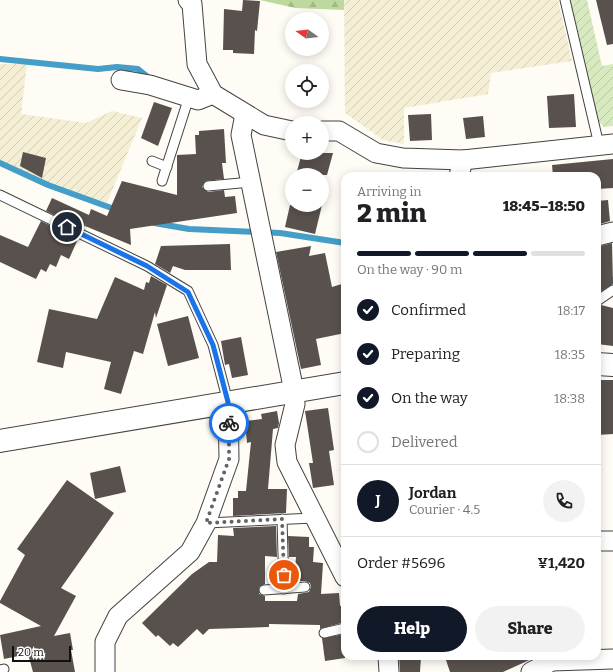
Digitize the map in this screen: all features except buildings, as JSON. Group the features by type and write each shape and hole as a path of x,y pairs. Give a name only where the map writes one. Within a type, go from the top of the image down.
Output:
{"street":[{"path":"188,0 192,4 197,64 212,94 264,125 285,130"},
{"path":"121,80 150,85 198,100 212,94"},
{"path":"244,114 241,135 294,391 295,404 285,445 287,462 314,518 341,566"},
{"path":"329,131 338,131 376,153 461,168 606,144"},
{"path":"601,235 613,232"},
{"path":"601,364 613,365"},
{"path":"0,441 341,384"},
{"path":"105,672 105,642 118,616 190,552 206,523 229,459 228,402"},
{"path":"601,541 613,541"},
{"path":"388,660 389,672"},
{"path":"531,672 552,661 569,660"}],"lane":[{"path":"565,0 606,144"},
{"path":"162,181 190,97"},
{"path":"152,161 166,167"},
{"path":"208,186 251,182"},
{"path":"0,195 147,266 188,292 213,345 228,402"},
{"path":"601,298 613,290"},
{"path":"206,523 314,518"},
{"path":"282,519 284,589"},
{"path":"264,590 305,587"},
{"path":"324,633 341,629"}],"shaded area":[{"path":"344,0 558,0 572,61 491,73 488,94 404,108 404,144 383,140 345,113"},
{"path":"0,64 27,64 21,114 86,123 112,111 142,118 107,203 48,183 0,161"}],"green space":[{"path":"260,0 344,0 344,10 295,8"},
{"path":"569,0 587,0 602,66 613,64 613,126 604,127 597,120"}],"waterway":[{"path":"0,59 98,69 117,67 138,69 148,77"},
{"path":"0,163 48,185 117,210"},
{"path":"154,223 189,229 280,233 341,242"},
{"path":"601,289 613,280"}],"way so far":[{"path":"229,423 229,459 206,523 282,519 284,575"}],"route":[{"path":"67,227 147,266 188,292 213,345 228,402 229,423"}]}
